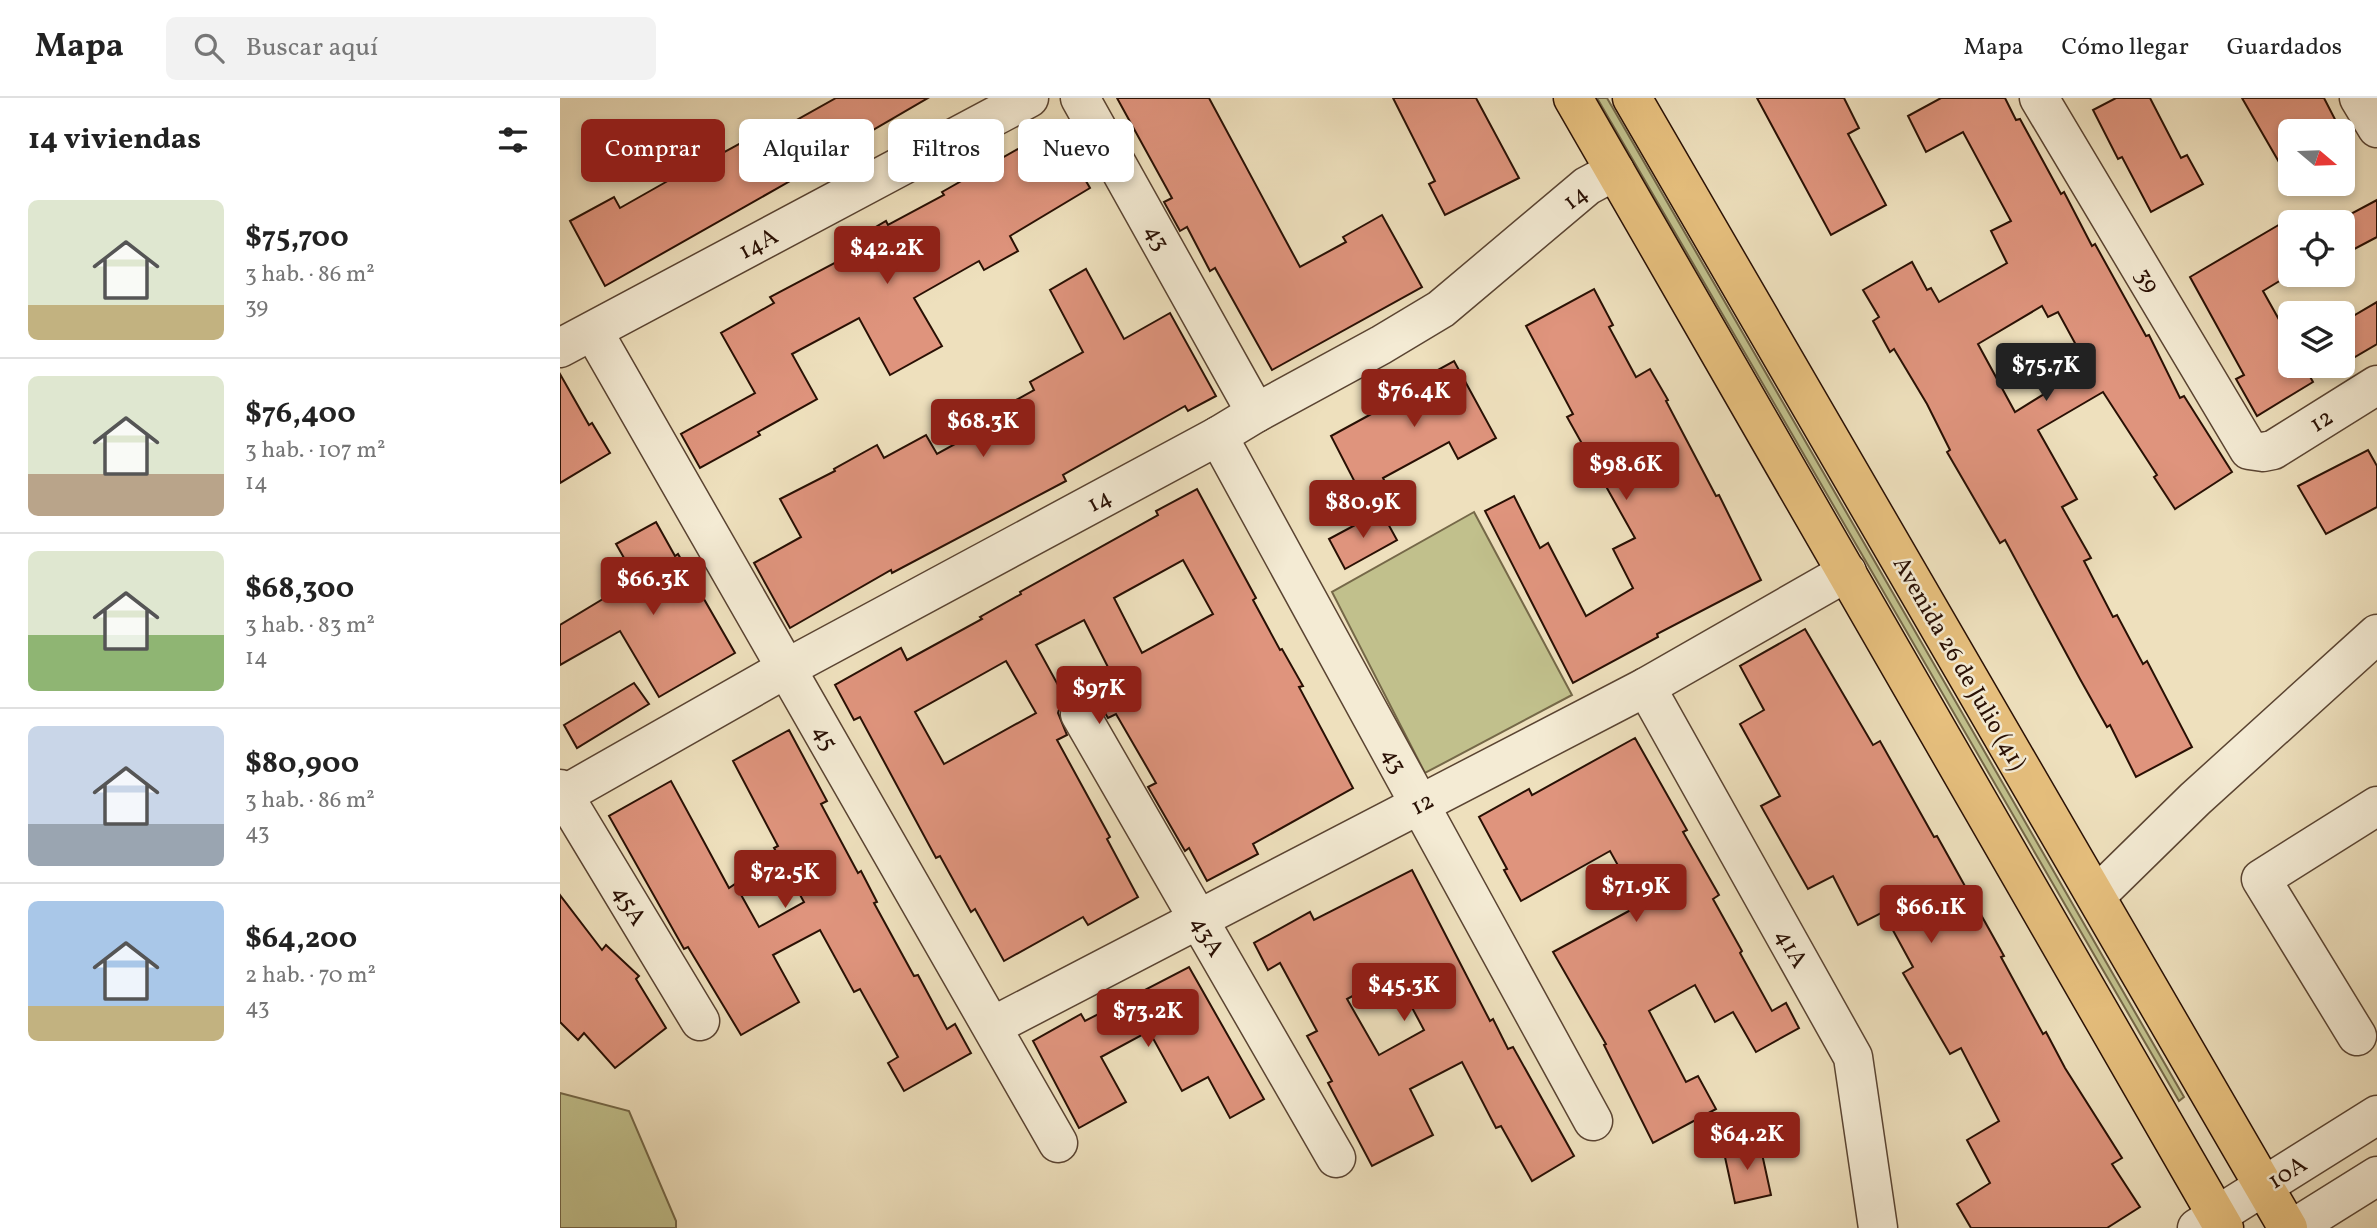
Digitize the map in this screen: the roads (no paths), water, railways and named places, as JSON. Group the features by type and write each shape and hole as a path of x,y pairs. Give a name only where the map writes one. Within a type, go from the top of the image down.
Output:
{"main road":[{"path":"1573,98 1847,572 2213,1224"},
{"name":"Avenida 26 de Julio (41)","path":"1632,98 2288,1228"}],"street":[{"name":"14A","path":"576,340 1029,98"},
{"name":"43","path":"1080,98 1256,413"},
{"name":"39","path":"2039,98 2249,450 2263,452"},
{"path":"2359,98 2377,128"},
{"name":"14","path":"561,793 1381,345 1441,309 1587,186 1615,171"},
{"name":"45","path":"576,340 787,668 1058,1143"},
{"name":"12","path":"2263,452 2273,450 2377,385"},
{"name":"43","path":"1218,436 1593,1121"},
{"name":"12","path":"993,1026 1646,687 1847,572"},
{"path":"2096,896 2195,799 2377,634"},
{"name":"41A","path":"1646,687 1853,1057 1878,1228"},
{"name":"43A","path":"1080,715 1336,1158"},
{"name":"45A","path":"561,793 700,1021"},
{"path":"2357,1036 2260,879 2377,806"},
{"name":"10A","path":"2213,1224 2264,1186 2377,1115"},
{"name":"10A","path":"2294,1228 2377,1177"}]}
